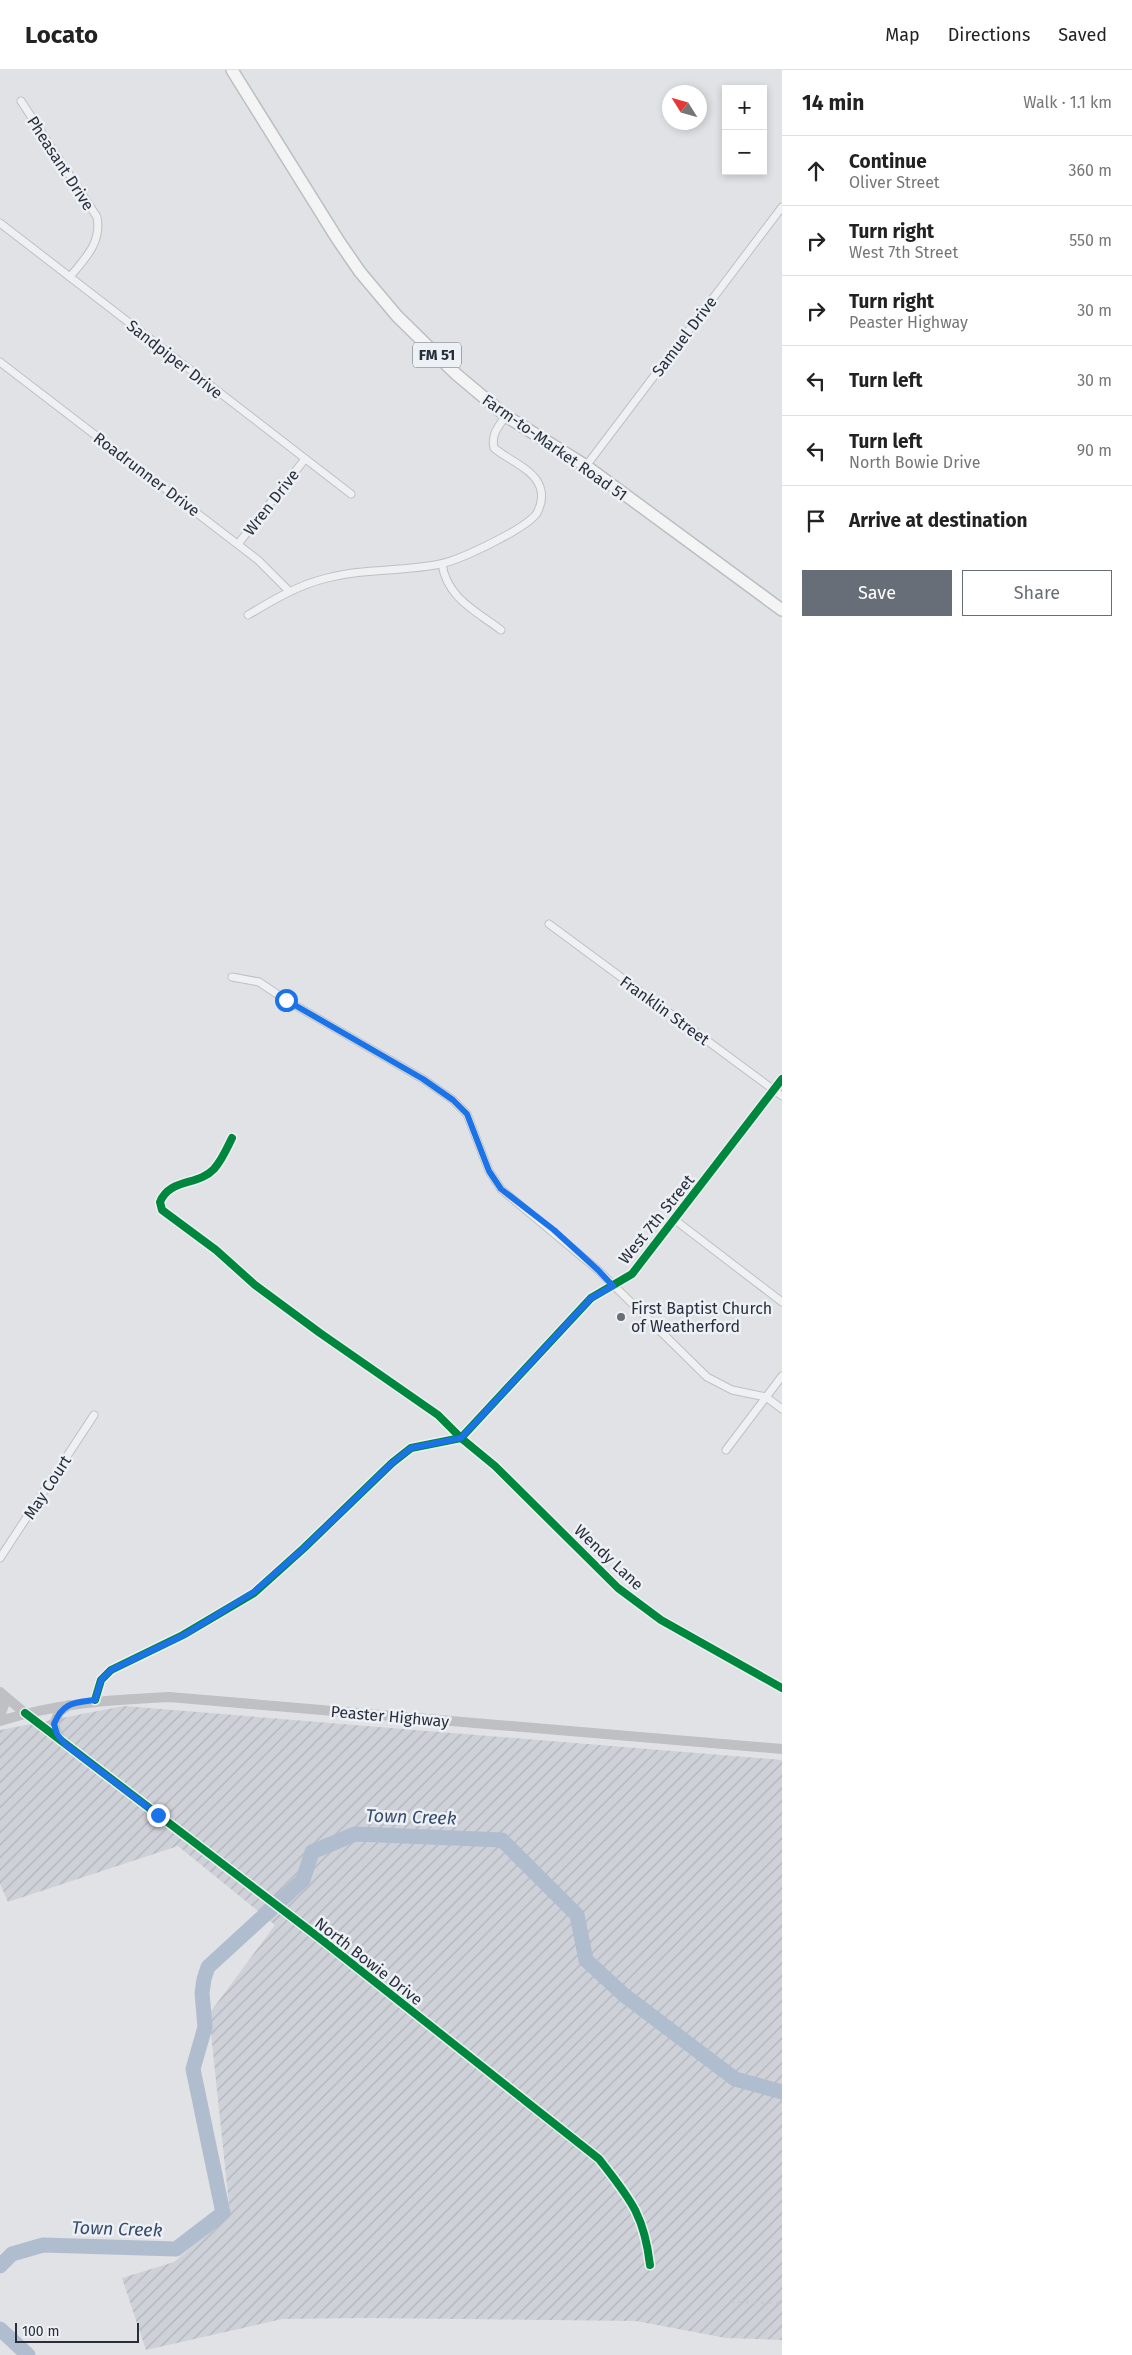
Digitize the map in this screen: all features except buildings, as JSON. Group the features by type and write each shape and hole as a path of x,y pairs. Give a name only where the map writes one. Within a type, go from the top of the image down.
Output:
{"main road":[{"name":"Farm-to-Market Road 51","path":"232,70 360,272 397,316 456,374 506,416 586,466 782,610"},
{"path":"0,1692 25,1713"},
{"path":"0,1692 5,1702 0,1716"},
{"name":"Peaster Highway","path":"0,1721 25,1713 95,1700 169,1697 782,1750"},
{"path":"65,1744 57,1734 54,1724 59,1712 71,1704"}],"street":[{"name":"Pheasant Drive","path":"21,101 97,217 99,229 96,242 70,277"},
{"name":"Samuel Drive","path":"586,466 782,207"},
{"name":"Sandpiper Drive","path":"0,223 351,494"},
{"name":"Roadrunner Drive","path":"0,362 238,544 265,566 289,591"},
{"path":"248,615 289,591 325,578 356,572 416,568 442,564 476,551 528,521 536,513 542,500 541,489 537,480 494,448 492,439 495,431 506,416"},
{"name":"Wren Drive","path":"238,544 305,460"},
{"path":"442,564 444,577 449,587 458,597 501,630"},
{"name":"Franklin Street","path":"550,924 782,1096"},
{"path":"232,977 259,982 286,1000 423,1079 453,1100 467,1114 489,1171 501,1189 561,1237 598,1270 708,1377 732,1390 766,1397 782,1409"},
{"name":"West 7th Street","path":"461,1438 591,1298 632,1274 782,1079"},
{"name":"Wendy Lane","path":"232,1138 214,1169 203,1177 171,1187 163,1194 160,1202 162,1210 216,1250 276,1301 438,1415 461,1438 495,1466 618,1588 662,1620 782,1688"},
{"path":"675,1220 782,1302"},
{"path":"726,1450 782,1376"},
{"name":"May Court","path":"0,1558 94,1415"},
{"path":"95,1700 101,1680 111,1670 184,1635 254,1592 304,1548 392,1463 411,1448 461,1438"},
{"name":"North Bowie Drive","path":"25,1713 290,1917 599,2159 633,2204 644,2230 650,2265"}],"shaded area":[{"path":"124,1706 782,1760 782,2340 726,2338 636,2321 282,2319 146,2350 122,2278 174,2262 230,2214 209,2014 275,1925 178,1846 8,1902 0,1884 0,1730"}],"waterway":[{"name":"Town Creek","path":"0,2266 12,2254 43,2245 176,2249 223,2213 193,2069 205,2027 202,1993 208,1967 303,1880 312,1852 355,1834 502,1840 577,1915 586,1960 624,1995 735,2079 782,2092"},
{"name":"Town Creek","path":"0,2329 28,2355"}],"railway":[{"path":"731,2302 782,2303"}],"cycle path":[{"path":"95,1700 101,1680 111,1670 183,1635 254,1593 304,1548 392,1463 411,1448 461,1438 591,1298 632,1274 782,1079"},
{"path":"232,1138 214,1169 200,1178 177,1185 165,1194 160,1202 162,1210 216,1250 255,1285 438,1415 461,1438 495,1466 618,1588 661,1620 782,1688"},
{"path":"25,1713 322,1940 599,2159 634,2208 644,2233 650,2265"}],"place":[{"name":"First Baptist Church of Weatherford","path":"621,1317"}],"route":[{"path":"158,1815 65,1744 57,1734 54,1724 59,1712 71,1704 95,1700 101,1680 111,1670 184,1635 254,1592 304,1548 392,1463 411,1448 461,1438 591,1298 613,1286 554,1230 501,1189 489,1171 467,1114 453,1100 423,1079 286,1000"}]}
